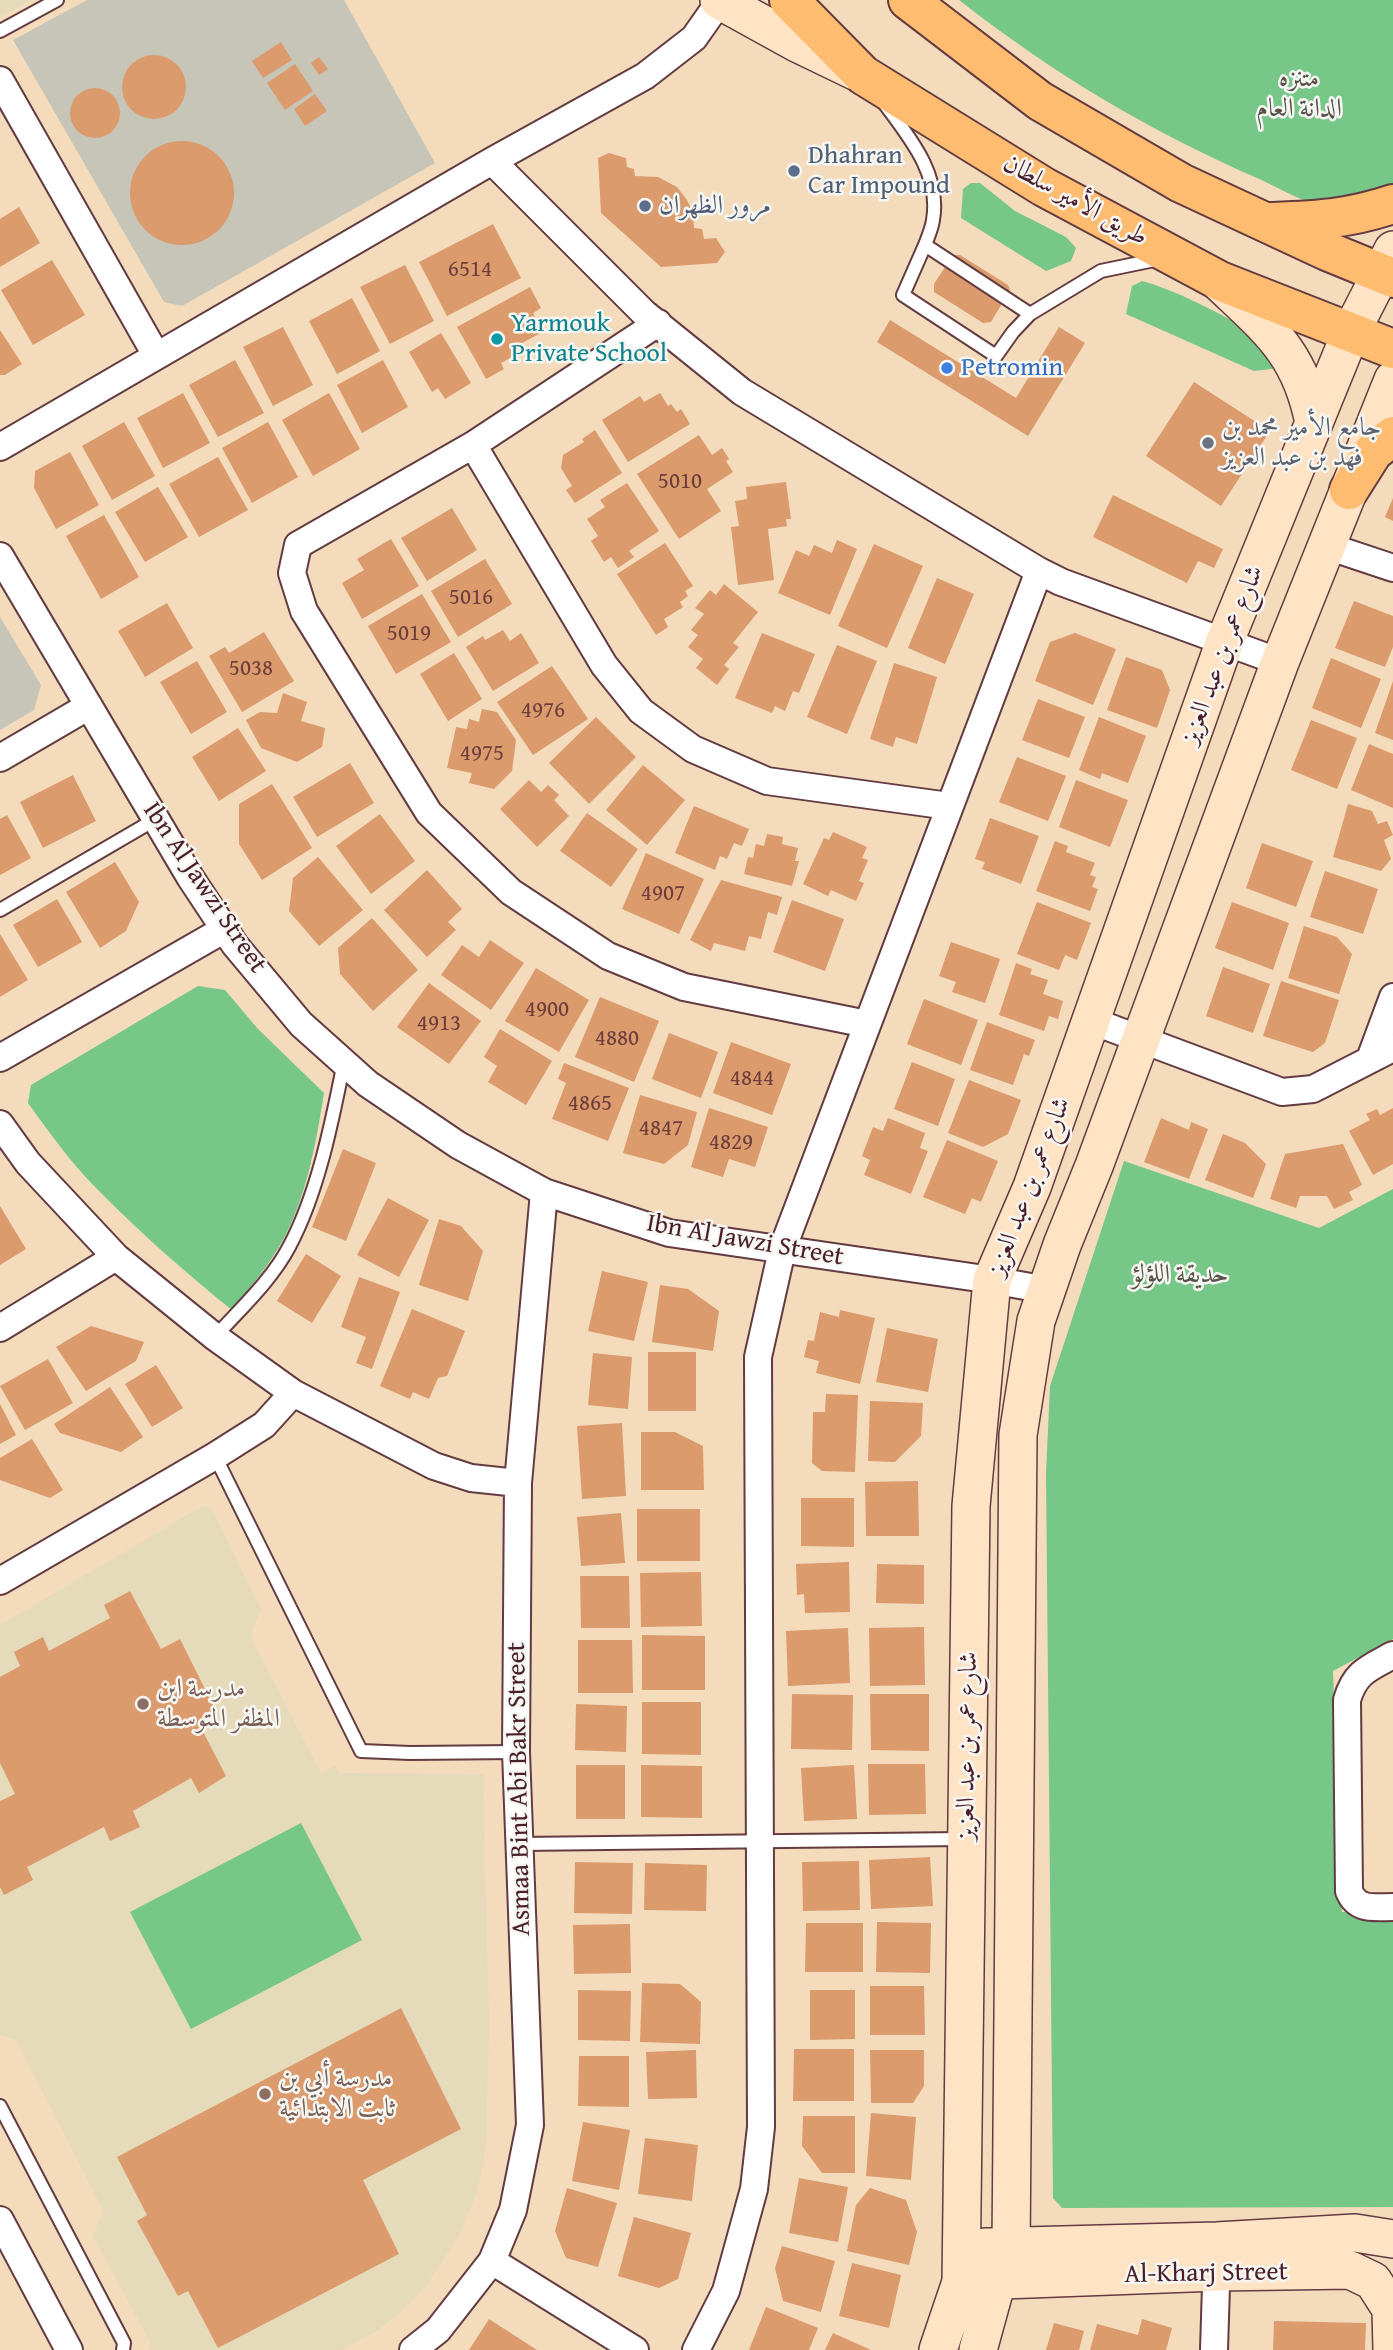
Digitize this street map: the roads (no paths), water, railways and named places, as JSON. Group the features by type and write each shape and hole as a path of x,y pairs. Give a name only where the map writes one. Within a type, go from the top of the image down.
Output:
{"main road":[{"name":"طريق الأمير سلطان","path":"789,0 863,75 1044,187 1216,279 1393,348"},
{"path":"908,0 1040,101 1181,183 1265,222 1388,267"},
{"path":"1265,222 1329,220 1361,215 1393,204"},
{"path":"1349,490 1373,452 1393,436"}],"street":[{"path":"0,447 492,161 645,76 694,38 720,0 797,43 863,75"},
{"path":"0,80 156,355"},
{"path":"492,161 645,313 742,392 1039,571 1061,582 1280,662"},
{"name":"شارع عمر بن عبد العزيز","path":"938,2350 962,2265 971,1506 992,1280 1032,1187 1225,641 1351,332 1388,267"},
{"path":"1216,279 1286,349 1302,379 1314,423"},
{"path":"658,323 473,445 298,545 292,573 304,611 429,813 511,892 608,956 684,988 867,1024"},
{"path":"978,2350 1011,2246 1018,1435 1036,1321 1280,662 1393,380"},
{"path":"473,445 604,665 641,711 693,749 767,781 948,806"},
{"path":"1327,546 1393,568"},
{"name":"Ibn Al Jawzi Street","path":"0,556 190,877 235,945 301,1024 368,1084 458,1145 544,1192 669,1233 1047,1290"},
{"path":"696,2350 726,2291 754,2189 761,2127 758,1357 782,1250 1039,571"},
{"path":"0,758 89,706"},
{"path":"0,1058 225,929"},
{"path":"1092,1021 1282,1092 1313,1088 1382,1053 1393,997"},
{"path":"0,1124 28,1163 116,1257 215,1337 293,1393 434,1466 471,1478 518,1483"},
{"name":"Asmaa Bint Abi Bakr Street","path":"412,2350 438,2330 492,2261 513,2210 530,2125 516,1752 518,1483 544,1192"},
{"path":"0,1328 116,1257"},
{"path":"0,1581 264,1425 293,1393"},
{"path":"1393,1655 1359,1674 1352,1684 1347,1700 1349,1891 1358,1905 1393,1907"},
{"path":"0,2220 69,2350"},
{"name":"Al-Kharj Street","path":"962,2265 998,2281 1217,2256 1355,2233 1393,2239"},
{"name":"Al-Kharj Street","path":"962,2265 1011,2246 1217,2256 1350,2270 1373,2281 1391,2309 1392,2350"},
{"path":"1214,2350 1217,2256"},
{"path":"492,2261 635,2350"}],"lane":[{"path":"0,31 57,0"},
{"path":"863,75 918,150 933,184 934,219 903,295 996,356 1030,314 1101,271 1172,256"},
{"path":"925,246 1030,314"},
{"path":"0,911 156,819"},
{"path":"215,1337 267,1279 289,1247 318,1169 344,1062"},
{"path":"215,1456 361,1751 516,1752"},
{"path":"519,1843 967,1839"},
{"path":"0,2106 124,2343 122,2350"}],"place":[{"name":"Dhahran Car Impound","path":"794,171"},
{"name":"مرور الظهران","path":"645,206"},
{"name":"Yarmouk Private School","path":"497,339"},
{"name":"Petromin","path":"947,368"},
{"name":"جامع الأمير محمد بن فهد بن عبد العزيز","path":"1208,443"},
{"name":"مدرسة ابن المظفر المتوسطة","path":"143,1704"},
{"name":"مدرسة أبي بن ثابت الابتدائية","path":"265,2094"}],"park label":[{"name":"متنزه الدانة العام","path":"1299,94"},
{"name":"حديقة اللؤلؤ","path":"1180,1275"}]}
